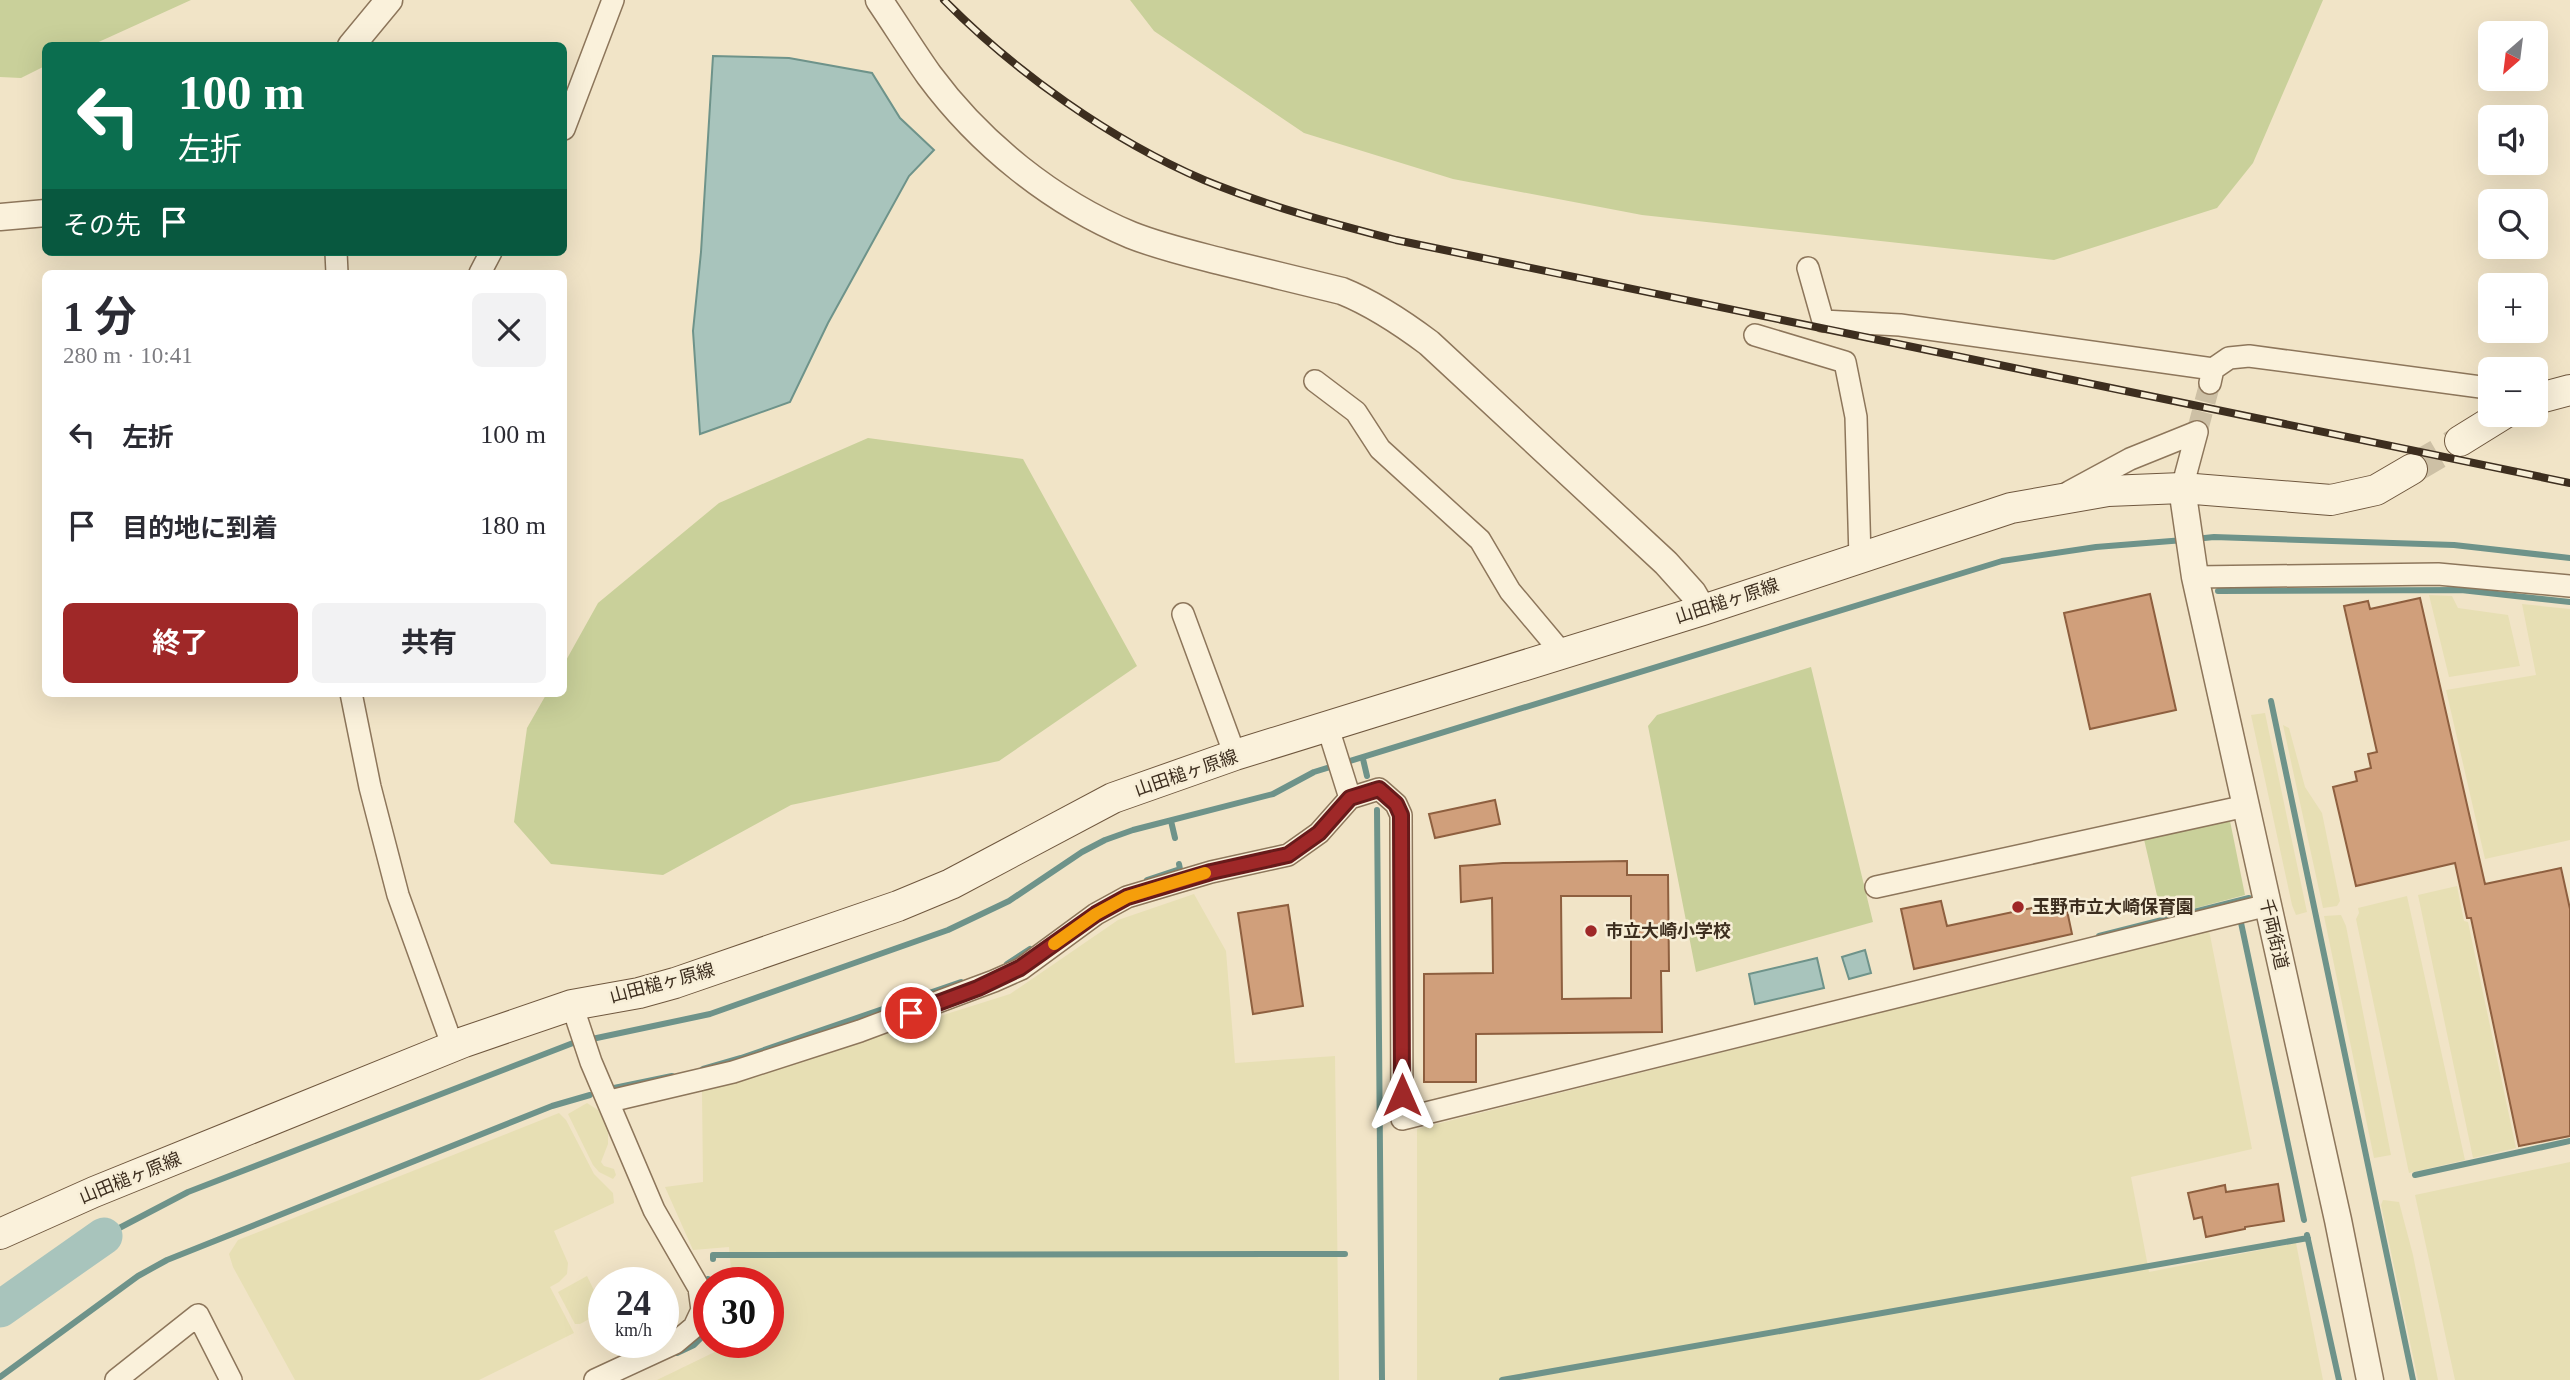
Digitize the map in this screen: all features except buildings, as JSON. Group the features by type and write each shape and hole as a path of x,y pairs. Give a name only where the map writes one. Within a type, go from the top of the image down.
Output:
{"main road":[{"path":"2548,396 2570,390"},
{"path":"2460,441 2483,427"},
{"name":"山田槌ヶ原線","path":"0,1234 94,1192 453,1047 675,983 898,906 951,884 1113,798 1235,755 1328,729 1703,610 2011,508 2108,491 2183,502 2332,500 2376,490 2412,470"}],"street":[{"path":"359,41 389,0"},
{"path":"567,121 613,0"},
{"path":"879,0 936,83 1005,157 1042,186 1131,235 1169,248 1342,291 1394,316 1429,342 1665,563 1693,593 1703,610"},
{"path":"0,217 42,213"},
{"path":"1808,268 1823,320 1899,325 2211,376 2230,358 2249,356 2478,387"},
{"path":"1755,335 1845,362 1856,417 1860,558"},
{"path":"1315,381 1356,412 1380,449 1480,540 1510,591 1562,653"},
{"path":"2056,500 2130,459 2197,432 2183,502"},
{"name":"千両街道","path":"2183,502 2194,570 2335,1207 2370,1380"},
{"path":"2194,570 2438,574 2570,586"},
{"path":"1183,614 1235,755"},
{"path":"352,697 370,787 398,895 453,1047"},
{"path":"1328,729 1348,791"},
{"path":"1348,791 1379,789 1396,804 1401,815 1402,1119 2268,905"},
{"path":"610,1101 733,1073 860,1031 993,981 1020,968 1096,914 1127,897 1211,872 1288,855 1319,833 1348,791"},
{"path":"1876,887 2246,806"},
{"path":"574,1011 591,1062 610,1101 653,1210 699,1288 702,1310 694,1327 675,1343 595,1380"},
{"path":"116,1380 198,1315 231,1380"}],"shaded area":[{"path":"2429,595 2452,596 2458,608 2508,615 2520,666 2449,677"},
{"path":"2522,604 2570,609 2570,840 2485,859 2446,690 2536,675"},
{"path":"2265,713 2307,912 2296,915 2251,715"},
{"path":"2283,725 2289,728 2305,787 2322,813 2340,901 2337,906 2323,908"},
{"path":"2457,886 2464,921 2468,922 2516,1148 2473,1158 2418,895"},
{"path":"1194,894 1226,951 1235,1063 1335,1056 1339,1380 657,1380 702,1358 784,1358 784,1267 731,1267 729,1247 693,1250 665,1187 703,1182 702,1091 1010,994 1118,920"},
{"path":"2407,896 2465,1160 2409,1173 2356,919 2358,908"},
{"path":"2341,915 2346,926 2391,1155 2374,1158 2324,916"},
{"path":"2209,930 2252,1149 2131,1177 2149,1272 2296,1243 2323,1380 1417,1380 1417,1129"},
{"path":"587,1103 598,1110 608,1127 608,1144 601,1162 614,1169 616,1175 613,1179 599,1172 593,1165 568,1114"},
{"path":"559,1113 566,1120 594,1174 613,1193 614,1203 554,1231 568,1263 567,1274 550,1287 574,1333 479,1380 295,1380 233,1267 229,1254 238,1240"},
{"path":"2570,1162 2570,1380 2455,1380 2415,1195"},
{"path":"2383,1200 2399,1202 2413,1255 2438,1380 2418,1380 2381,1205"},
{"path":"587,1276 588,1320 575,1324 558,1292"}],"green space":[{"path":"0,0 191,0 99,42 42,42 42,68 21,78 0,77"},
{"path":"1130,0 2323,0 2253,163 2217,208 2054,260 1642,215 1453,179 1304,133 1154,31"},
{"path":"868,438 1023,459 1137,666 999,761 791,805 663,875 551,864 514,822 527,728 545,697 567,697 567,659 598,603 719,503"},
{"path":"1811,667 1873,922 1696,972 1648,726 1657,715"},
{"path":"2229,816 2245,895 2162,917 2143,835"}],"water":[{"path":"713,56 789,58 872,73 900,118 934,150 909,176 828,323 790,402 700,434 693,331 701,252"},
{"path":"1865,950 1871,973 1849,979 1842,957"},
{"path":"1817,958 1824,988 1755,1004 1749,974"}],"waterway":[{"path":"2195,539 2214,537 2454,545 2570,558"},
{"path":"104,1236 188,1192 573,1043 710,1014 948,930 1009,901 1082,852 1133,830 1273,794 1314,772 2002,561 2096,547 2184,540"},
{"path":"2218,591 2461,590 2570,602"},
{"path":"2271,701 2413,1380"},
{"path":"1363,759 1367,776"},
{"path":"1377,810 1382,1380"},
{"path":"1171,821 1175,838"},
{"path":"1147,880 1180,869 1179,864"},
{"path":"2099,936 2249,898"},
{"path":"2240,918 2304,1220"},
{"path":"1007,964 1030,949"},
{"path":"703,1069 961,982"},
{"path":"614,1088 672,1076"},
{"path":"0,1377 138,1276 167,1260 552,1106 590,1095"},
{"path":"2415,1175 2570,1141"},
{"path":"2307,1235 2339,1380"},
{"path":"0,1309 104,1236"},
{"path":"1502,1380 2308,1238"},
{"path":"713,1259 713,1255 1345,1254"},
{"path":"679,1352 693,1345"}],"tunnel":[{"path":"2197,432 2210,383"},
{"path":"2412,469 2460,441"}],"railway":[{"path":"944,0 1001,53 1033,78 1134,145 1204,180 1299,213 1396,240 2570,483"}],"slow traffic":[{"path":"1054,944 1096,914 1127,897 1205,873"}],"place":[{"name":"玉野市立大崎保育園","path":"2018,907"},
{"name":"市立大崎小学校","path":"1591,931"}],"route":[{"path":"911,1013 978,988 1020,968 1096,914 1127,897 1211,872 1288,855 1319,833 1350,798 1379,789 1396,804 1401,815 1402,1095"}]}
